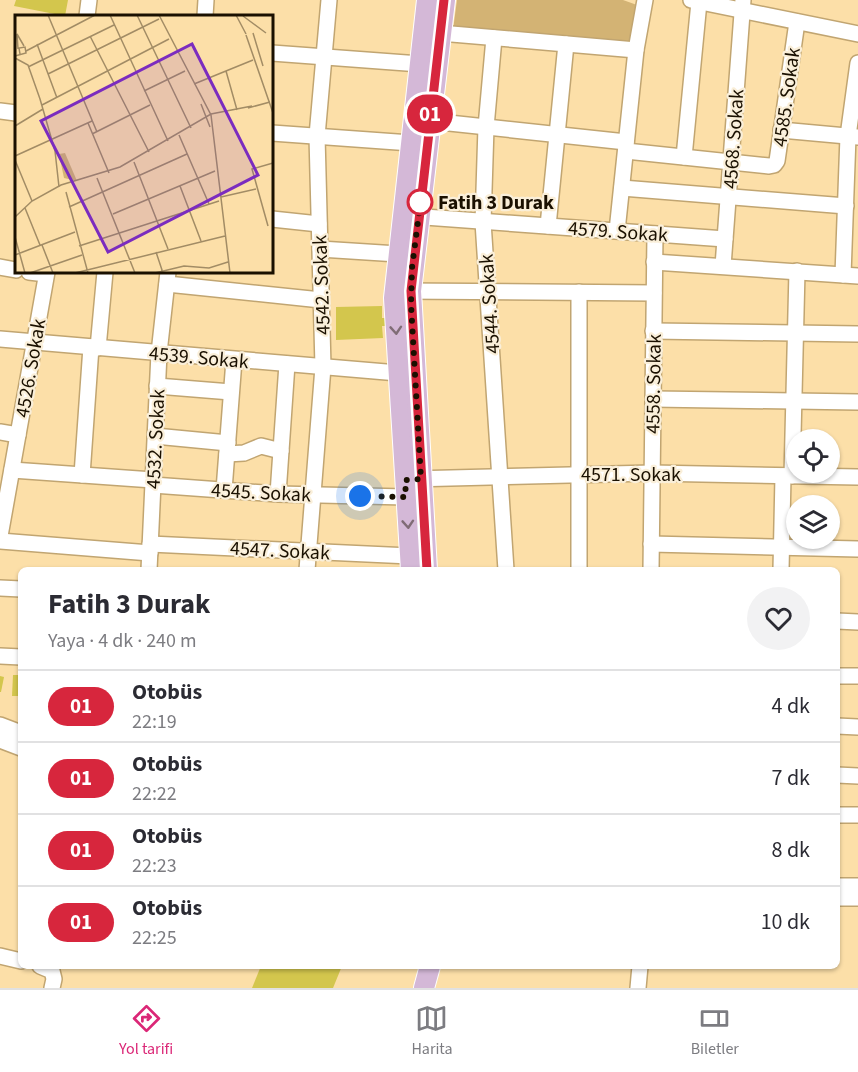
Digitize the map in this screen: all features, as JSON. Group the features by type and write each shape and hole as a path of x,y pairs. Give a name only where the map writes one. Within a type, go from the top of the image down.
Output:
{"main road":[{"path":"410,563 411,485 403,291 398,254 410,216 411,143 422,120 420,64 428,0"},
{"path":"426,567 411,485 398,373 410,216 422,120 440,33 444,0"},
{"path":"411,988 416,969"},
{"path":"423,988 429,969"}],"street":[{"path":"87,15 89,0"},
{"path":"205,15 206,0"},
{"name":"4542. Sokak","path":"307,567 323,368 317,136 329,0"},
{"path":"617,231 636,50 645,0"},
{"path":"684,157 695,1 742,6 797,22 858,34"},
{"name":"4568. Sokak","path":"723,266 742,6"},
{"name":"4585. Sokak","path":"422,120 557,135 684,157 774,165 797,22"},
{"path":"440,33 636,50"},
{"name":"4544. Sokak","path":"494,38 486,127 483,222 506,567"},
{"path":"548,226 566,44"},
{"path":"273,53 420,64"},
{"path":"851,275 850,216 858,63"},
{"path":"781,130 853,136"},
{"path":"273,133 411,143"},
{"path":"622,188 728,196 850,216"},
{"name":"4579. Sokak","path":"410,216 725,239"},
{"path":"273,219 319,224"},
{"name":"4558. Sokak","path":"651,567 655,234"},
{"path":"320,249 398,254"},
{"name":"4579. Sokak","path":"654,262 851,275"},
{"path":"0,267 15,270"},
{"path":"792,429 796,271"},
{"name":"4526. Sokak","path":"0,536 46,273"},
{"path":"82,475 105,273"},
{"path":"167,278 321,300"},
{"name":"4532. Sokak","path":"149,567 159,353 167,278"},
{"path":"403,291 654,293"},
{"path":"579,292 579,567"},
{"path":"653,331 858,333"},
{"name":"4539. Sokak","path":"0,339 398,373"},
{"path":"224,490 234,360"},
{"path":"279,494 287,364"},
{"path":"157,386 231,392"},
{"path":"653,399 858,402"},
{"path":"0,432 18,435"},
{"path":"155,436 244,453 261,446 281,451"},
{"name":"4545. Sokak","path":"12,470 279,494 313,495 411,485"},
{"name":"4571. Sokak","path":"411,485 500,475 652,472 786,476"},
{"name":"4571. Sokak","path":"840,477 858,477"},
{"path":"781,567 787,483"},
{"name":"4547. Sokak","path":"0,541 308,552 410,563"},
{"path":"651,544 858,549"},
{"path":"0,588 18,589"},
{"path":"840,621 858,622"},
{"path":"0,656 18,657"},
{"path":"840,676 858,676"},
{"path":"0,725 18,732"},
{"path":"840,726 858,727"},
{"path":"0,740 18,747"},
{"path":"840,775 858,776"},
{"path":"840,815 858,815"},
{"path":"840,886 858,886"},
{"path":"840,898 858,898"},
{"path":"0,956 18,960"},
{"path":"47,969 52,971 54,979 52,988"},
{"path":"638,988 640,969"}],"shaded area":[{"path":"457,0 623,0 637,5 631,41 453,30"}],"building":[{"path":"16,0 68,0 65,15 14,6"},
{"path":"382,306 382,318 385,318 385,326 382,326 383,338 336,340 336,307"},
{"path":"13,675 18,675 18,696 12,696"},
{"path":"0,676 4,677 1,692 0,692"},
{"path":"260,969 341,969 333,988 252,988"}],"bus line":[{"name":"01","path":"427,567 411,291 444,0"}],"place":[{"name":"Fatih 3 Durak","path":"420,202"}],"route":[{"path":"360,496 406,497 405,480 421,479 411,304 412,268 421,198 420,202"}]}
